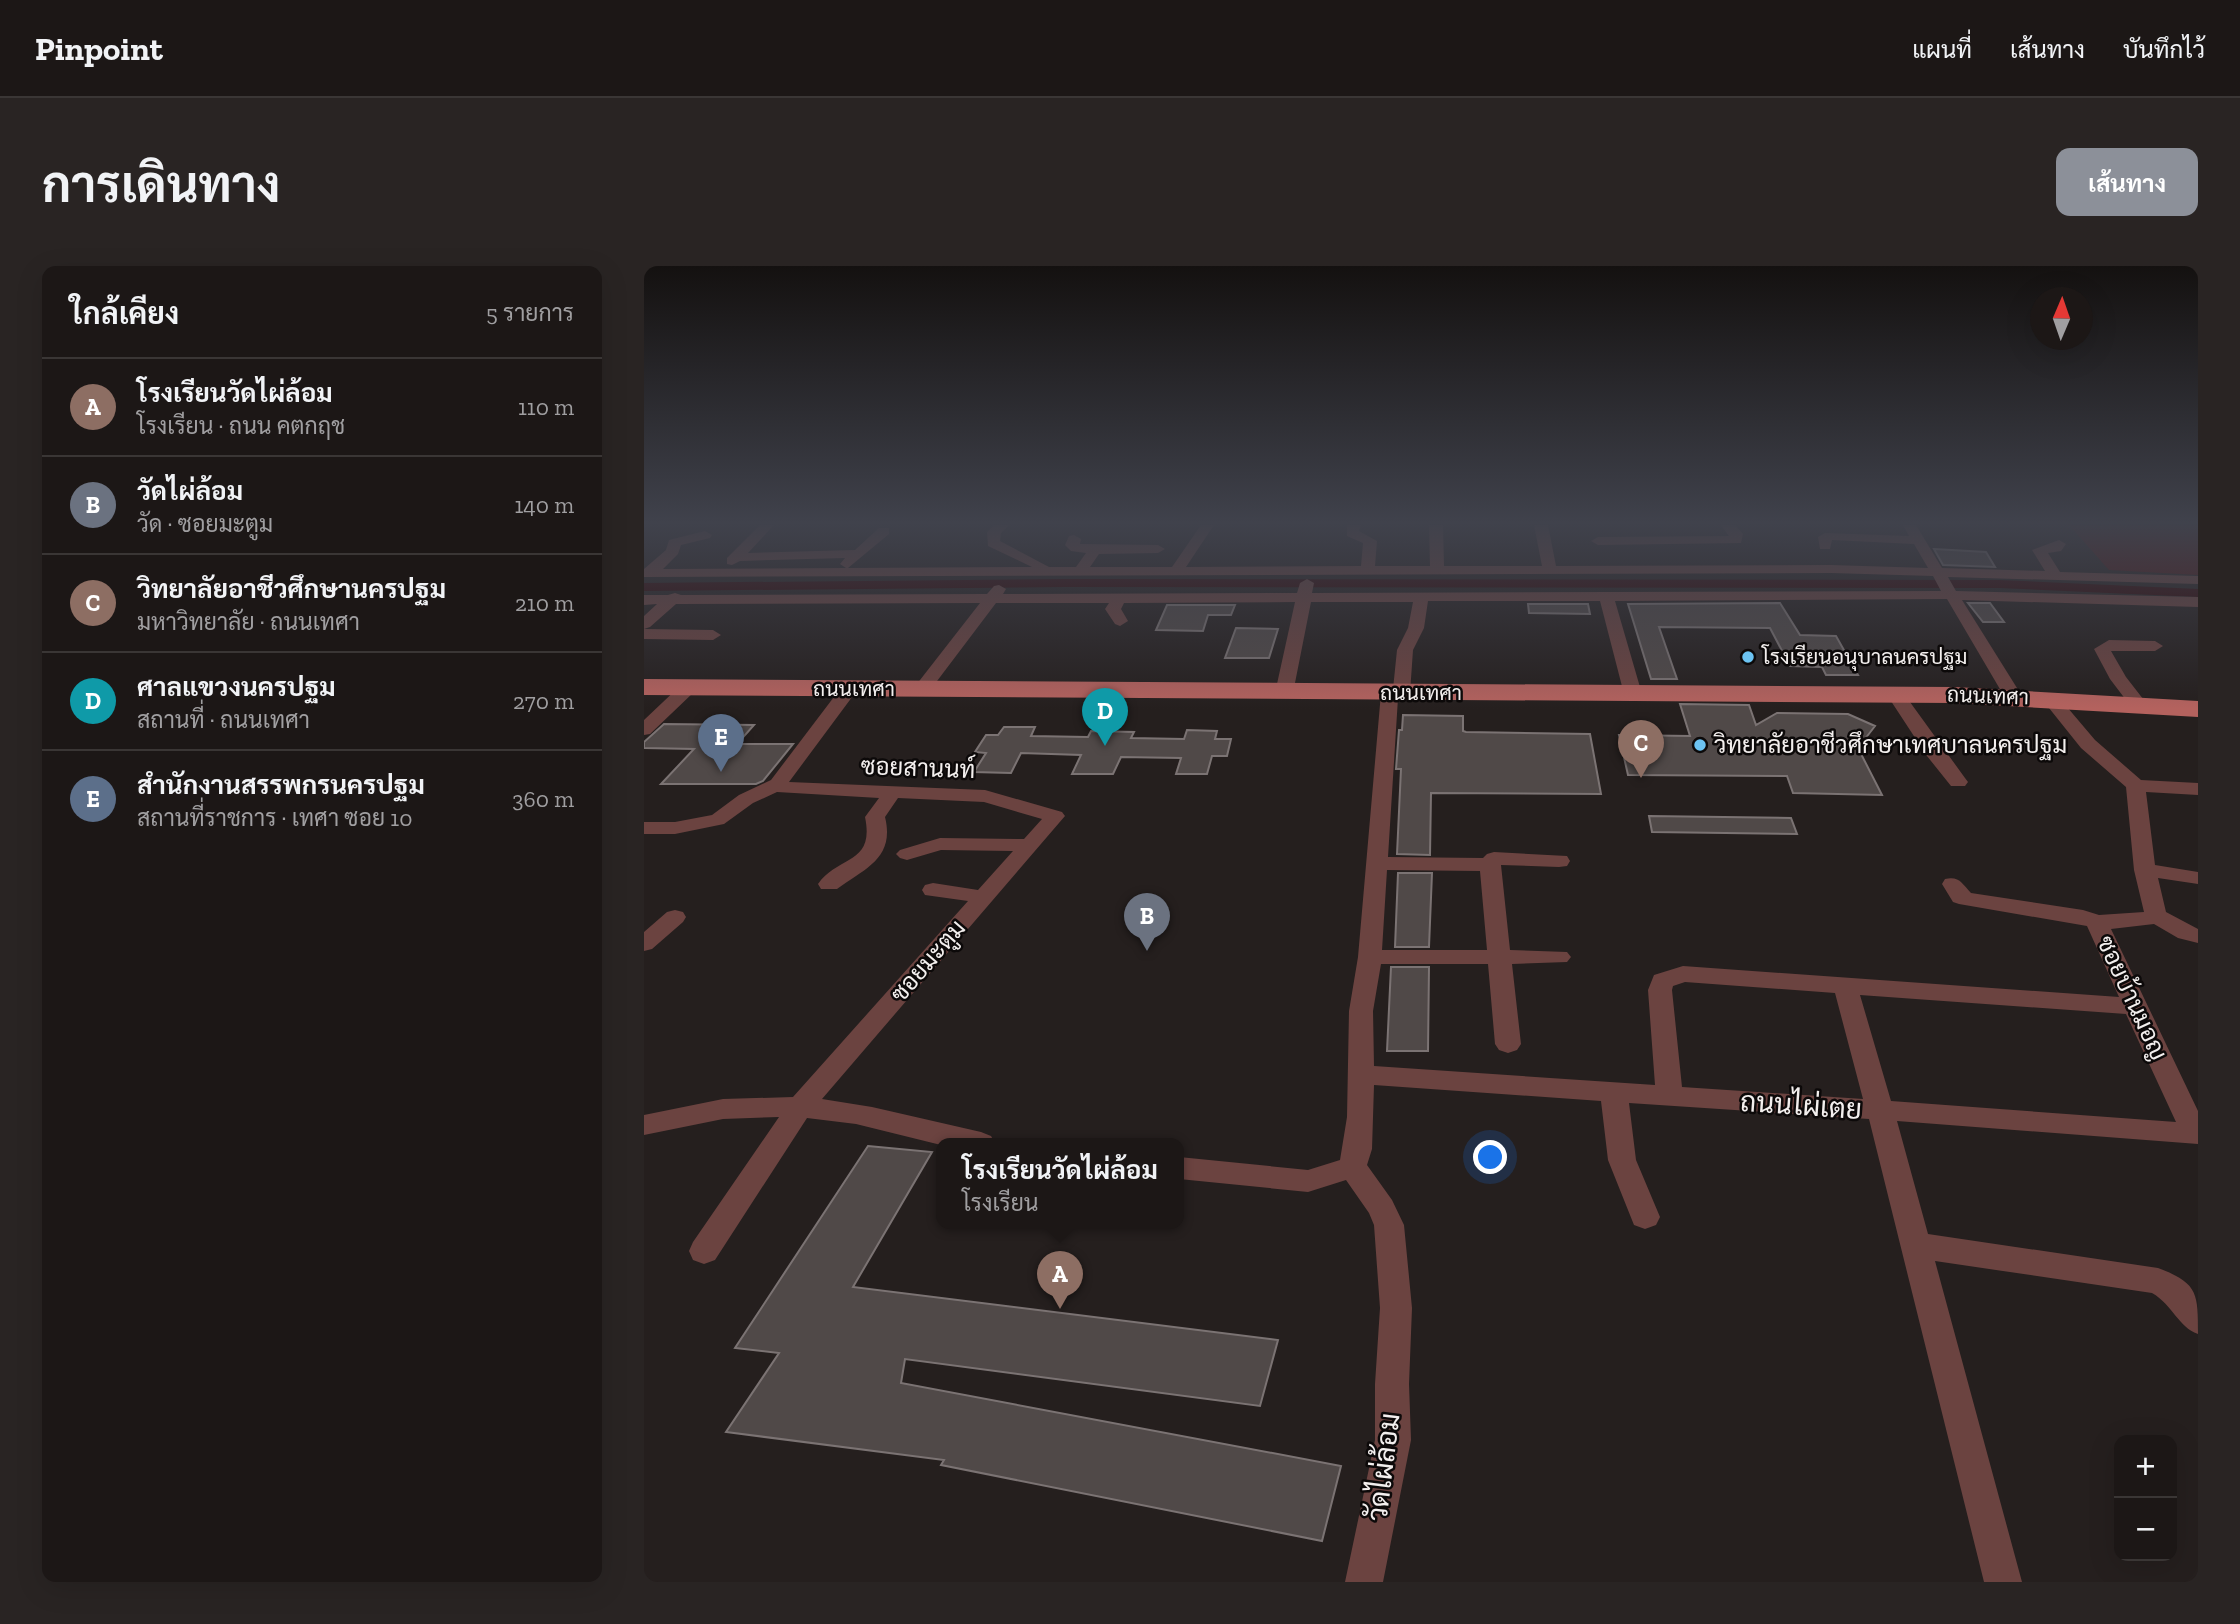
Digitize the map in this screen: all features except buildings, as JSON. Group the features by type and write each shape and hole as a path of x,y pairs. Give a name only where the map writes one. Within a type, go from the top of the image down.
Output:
{"main road":[{"name":"ถนนเทศา","path":"644,688 2013,696 2198,709"}],"street":[{"path":"644,624 690,586"},
{"path":"922,689 1002,586"},
{"path":"644,600 995,595 1120,597 1261,586"},
{"path":"1284,693 1306,586"},
{"path":"1337,586 1421,596 1606,595 1828,586"},
{"path":"1945,586 2013,696"},
{"path":"1998,586 2198,602"},
{"path":"1606,595 1633,694"},
{"path":"1184,1169 1308,1181 1352,1167 1358,1149 1361,1117 1361,1012 1370,957 1396,693 1405,650 1416,628 1421,596"},
{"path":"1120,597 1113,609 1120,621"},
{"path":"644,634 713,635"},
{"path":"2138,704 2118,679 2102,649 2109,645 2155,646"},
{"path":"644,730 688,688"},
{"path":"644,828 674,828 717,820 746,799 778,784 849,689"},
{"path":"1896,695 1934,752 1958,782"},
{"path":"2050,698 2088,744 2136,785 2198,789"},
{"name":"ซอยสานนท์","path":"778,784 785,788 985,796 1055,816"},
{"path":"2136,785 2145,870 2156,915 2186,933 2198,936"},
{"path":"829,884 870,855 879,835 875,817 891,794"},
{"name":"ซอยมะตูม","path":"704,1251 801,1106 1055,816"},
{"path":"907,854 940,844 1030,845"},
{"path":"1508,1044 1490,864 1494,858 1559,861"},
{"path":"1378,863 1490,864"},
{"path":"2145,870 2198,878"},
{"path":"1953,884 1961,897 1967,899 2082,917 2096,922"},
{"path":"933,890 984,897"},
{"name":"ซอยบ้านมอญ","path":"2156,915 2148,919 2096,922 2197,1134"},
{"path":"644,944 675,918"},
{"path":"1370,957 1559,957"},
{"path":"1669,1096 1660,990 1663,981 1683,974 2134,1006"},
{"path":"1846,987 1880,1110 2197,1134"},
{"name":"ถนนไผ่เตย","path":"1361,1075 1880,1110 2003,1582"},
{"path":"1614,1093 1622,1160 1646,1217"},
{"path":"644,1125 664,1119 722,1111 801,1106 857,1114 954,1138"},
{"name":"วัดไผ่ล้อม","path":"1352,1167 1382,1208 1389,1225 1396,1308 1392,1384 1393,1440 1364,1582"},
{"path":"1914,1245 2158,1281 2177,1292 2198,1320"}],"waterway":[{"path":"644,587 706,586"},
{"path":"2052,586 2198,593"}],"place":[{"name":"โรงเรียนอนุบาลนครปฐม","path":"1748,657"},
{"name":"วิทยาลัยอาชีวศึกษาเทศบาลนครปฐม","path":"1700,745"},
{"name":"ศาลแขวงนครปฐม","path":"1105,746"},
{"name":"สำนักงานสรรพกรนครปฐม","path":"721,772"},
{"name":"วิทยาลัยอาชีวศึกษานครปฐม","path":"1641,778"},
{"name":"วัดไผ่ล้อม","path":"1147,951"},
{"name":"โรงเรียนวัดไผ่ล้อม","path":"1060,1309"}]}
